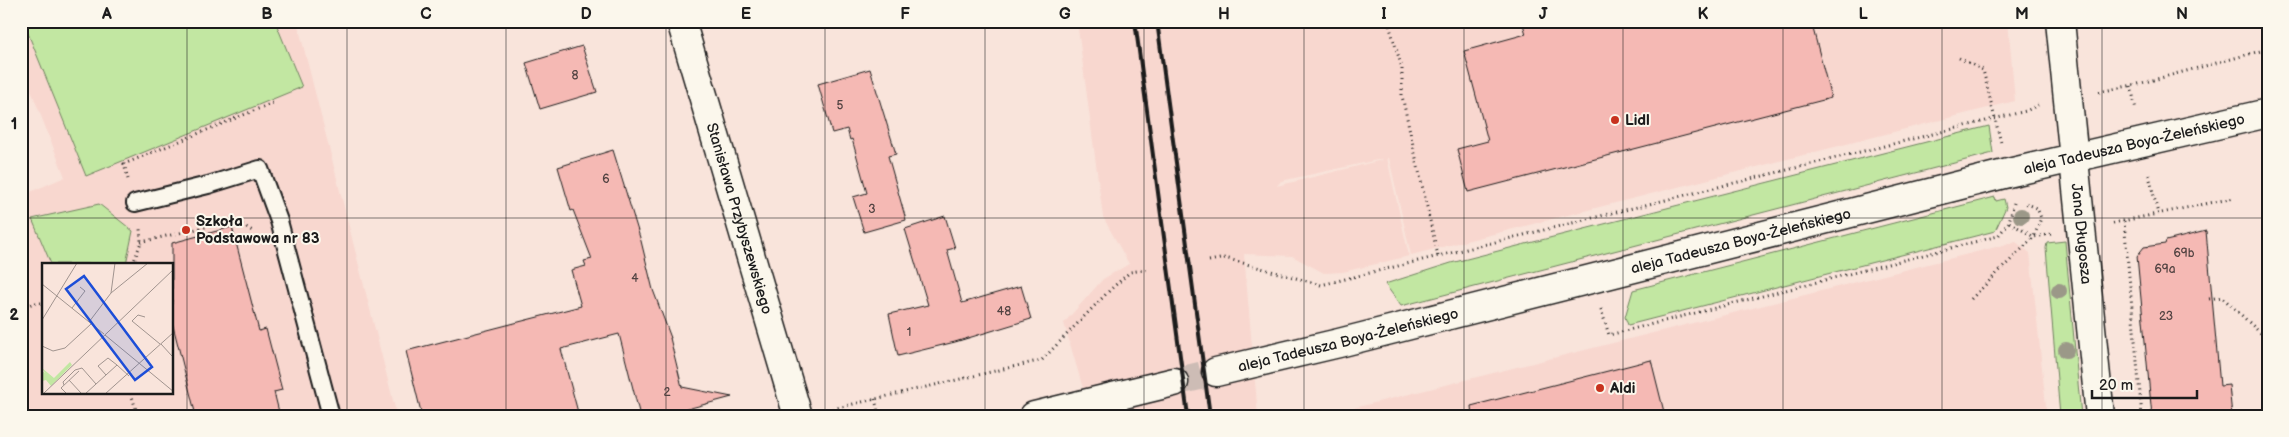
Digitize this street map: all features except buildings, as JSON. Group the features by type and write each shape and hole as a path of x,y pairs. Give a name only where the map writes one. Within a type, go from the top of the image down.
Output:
{"street":[{"name":"Stanisława Przybyszewskiego","path":"681,21 810,414"},
{"name":"Jana Długosza","path":"2060,21 2100,416"},
{"name":"aleja Tadeusza Boya-Żeleńskiego","path":"1216,372 1367,336 1998,175 2268,113"},
{"path":"1034,416 1174,382"}],"lane":[{"path":"135,203 208,185 260,169 278,221 331,416"}],"path":[{"path":"1388,21 1402,68 1402,96 1438,256"},
{"path":"2095,92 2131,86 2268,50"},
{"path":"1958,58 1983,70 2001,146"},
{"path":"2131,86 2138,119"},
{"path":"133,263 141,242 140,220 124,164 275,102"},
{"path":"1209,261 1225,258 1321,284 2026,111 2045,102"},
{"path":"2149,175 2158,214"},
{"path":"1609,336 1998,236 2009,222 2014,207 2013,198 2037,208 2041,218 2034,237 1971,299"},
{"path":"2107,224 2234,198"},
{"path":"141,242 235,220 261,237"},
{"path":"2124,221 2142,416"},
{"path":"2009,222 2034,237 2054,234"},
{"path":"810,414 1042,360 1130,272 1150,269"},
{"path":"2209,299 2222,297 2268,340"},
{"path":"21,308 34,303 42,303"},
{"path":"131,394 138,416"},
{"path":"875,399 879,416"}],"shaded area":[{"name":"Szkoła Podstawowa nr 83","path":"21,21 297,21 397,416 21,416 21,196 65,177 21,65"},
{"path":"1077,21 2008,21 2015,101 1411,255 1389,158 1387,158 1409,256 1343,272 1324,273 1292,256 1244,254 1258,416 1091,416 1064,323 1103,279 1129,264 1103,217","holes":["1382,160 1277,186 1281,181"]},
{"path":"2016,242 2030,253 2047,416 1322,416"}],"green space":[{"path":"23,21 275,21 302,87 86,176"},
{"path":"1989,126 1993,153 1401,306 1385,284 1451,263"},
{"path":"1995,197 1996,201 2004,199 2006,207 1995,231 1628,325 1625,317 1633,290"},
{"path":"99,204 133,231 126,263 51,263 32,219"},
{"path":"2065,241 2081,416 2060,416 2046,248 2047,243"}],"tunnel":[{"path":"1174,382 1216,372"}],"railway":[{"path":"1135,21 1188,416"},
{"path":"1157,21 1210,416"}],"place":[{"name":"Lidl","path":"1615,120"},
{"name":"Szkoła Podstawowa nr 83","path":"186,230"},
{"name":"Aldi","path":"1600,388"}]}
